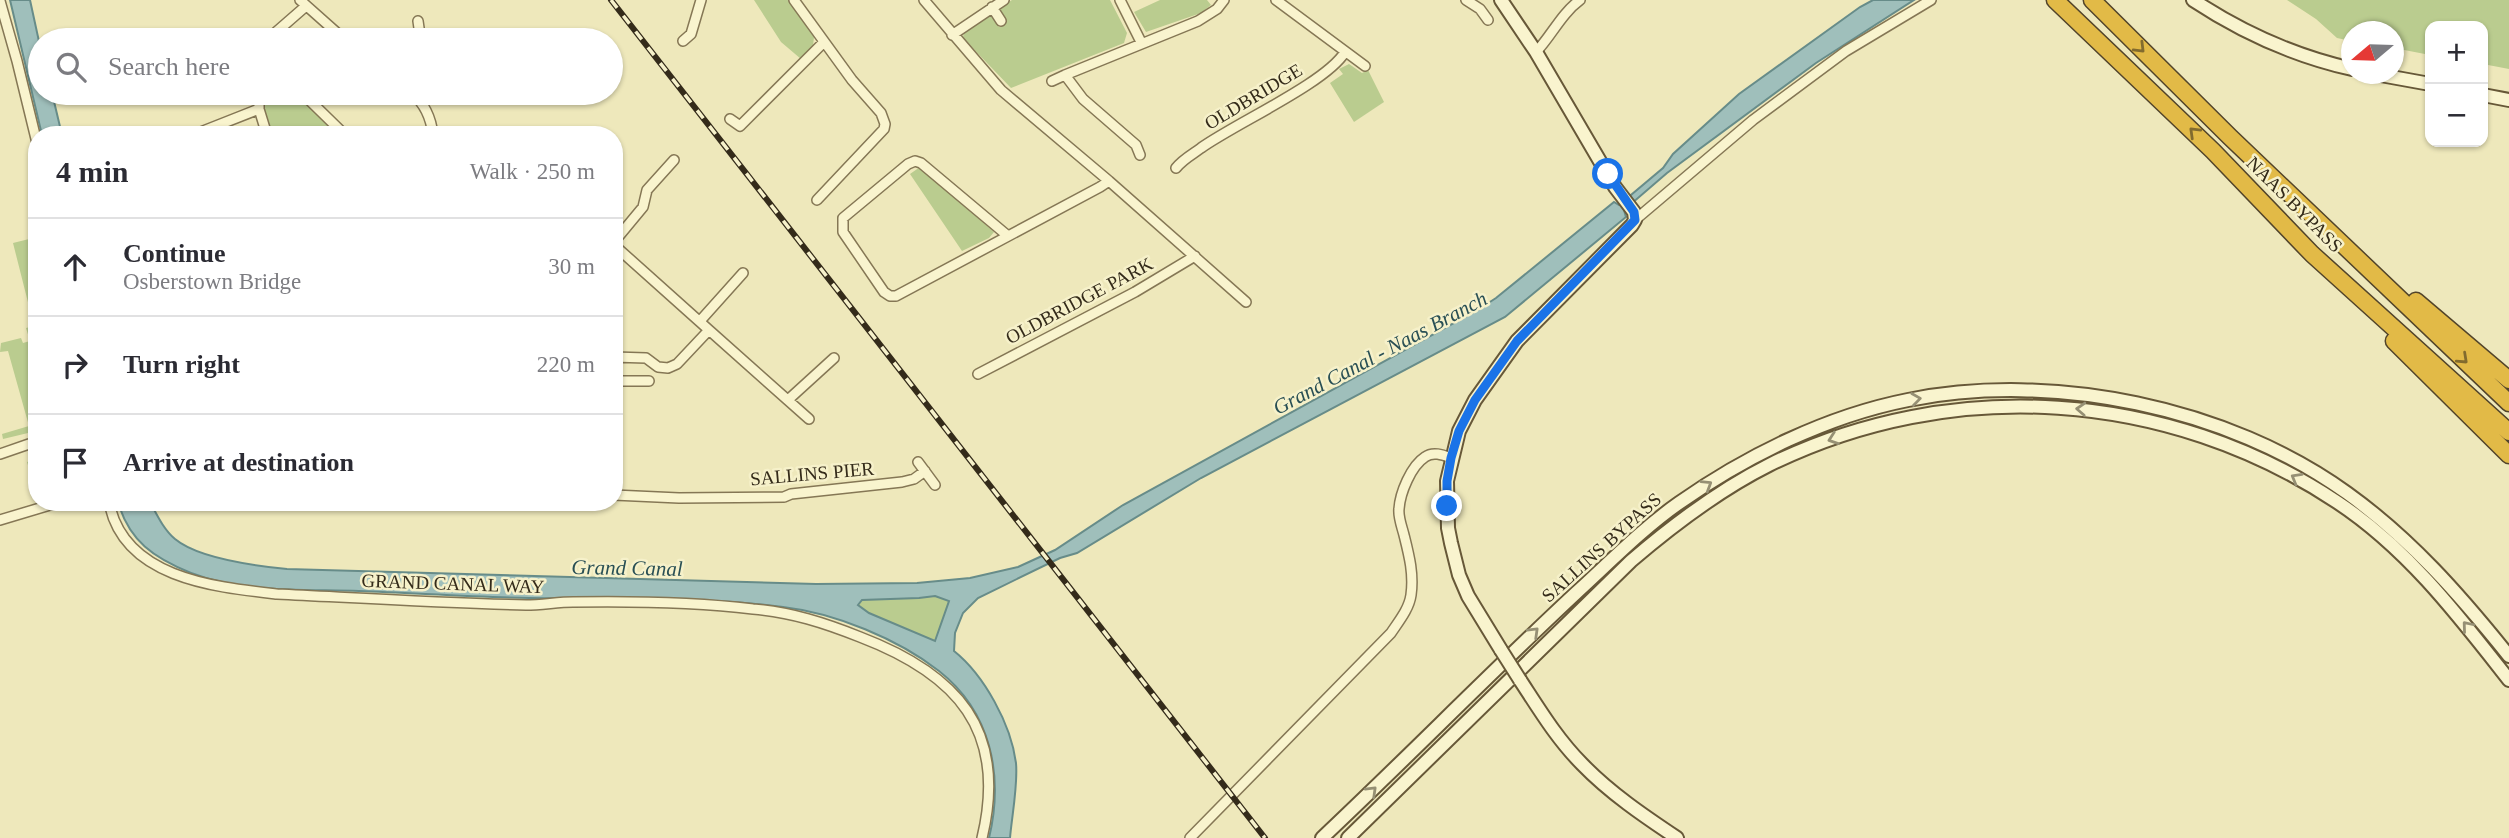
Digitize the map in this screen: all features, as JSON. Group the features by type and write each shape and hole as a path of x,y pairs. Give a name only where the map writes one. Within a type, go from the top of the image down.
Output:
{"highway":[{"name":"NAAS BYPASS","path":"2055,0 2213,151 2312,254 2509,432"},
{"name":"NAAS BYPASS","path":"2092,0 2230,137 2509,403"},
{"path":"2230,137 2509,380"},
{"path":"2213,151 2403,351 2509,455"}],"main road":[{"path":"1501,0 1536,52 1635,216 1517,341 1475,400 1459,431 1447,481 1447,517 1454,554 1468,596 1550,726 1580,763 1611,790 1677,838"},
{"path":"2193,0 2263,41 2341,67"},
{"path":"2404,79 2425,83"},
{"path":"2488,95 2509,100"},
{"name":"SALLINS BYPASS","path":"1322,838 1545,622 1644,530 1680,502 1775,447 1870,409 1911,399 2006,390 2064,391 2176,412 2249,438 2301,463 2347,492 2402,536 2459,594 2509,656"},
{"name":"SALLINS BYPASS","path":"1348,838 1631,561 1699,507 1768,466 1816,444 1868,427 1942,411 2031,407 2098,410 2190,431 2264,462 2339,503 2392,546 2435,587 2509,680"}],"street":[{"path":"683,41 691,34 701,0"},
{"path":"794,0 823,43 881,113 885,124 884,129 817,200"},
{"path":"924,0 1001,90 1110,180 1246,302"},
{"path":"952,35 1004,0"},
{"path":"1119,0 1141,43"},
{"path":"1052,81 1198,21 1224,0"},
{"path":"1276,0 1365,66"},
{"path":"1466,0 1480,9 1488,20"},
{"path":"1536,52 1550,37 1559,20 1580,0"},
{"path":"1635,216 1753,120 1846,51 1931,0"},
{"path":"0,1 33,126"},
{"path":"279,28 303,3 329,28"},
{"path":"992,7 1001,21"},
{"path":"418,21 419,28"},
{"path":"730,119 740,126 823,43"},
{"name":"OLDBRIDGE","path":"1176,168 1218,136 1313,80 1341,59 1345,52"},
{"path":"1065,75 1083,99 1136,145 1140,155"},
{"path":"259,105 264,126"},
{"path":"314,105 336,126"},
{"path":"424,105 432,126"},
{"path":"216,126 259,109"},
{"path":"623,232 643,207 647,190 674,160"},
{"path":"1007,236 922,163 915,162 908,164 843,218 843,232 884,292 896,296 1007,236 1110,180"},
{"path":"623,251 809,419"},
{"name":"OLDBRIDGE PARK","path":"978,374 1135,292 1195,256"},
{"path":"700,321 743,273"},
{"path":"623,357 646,358 658,367 668,368 677,364 709,330"},
{"path":"789,399 834,358"},
{"path":"623,381 649,381"},
{"path":"0,454 28,444"},
{"path":"1190,838 1391,632 1402,617 1411,599 1412,586 1412,567 1398,511 1403,491 1413,470 1426,456 1438,453 1451,458"},
{"path":"918,462 935,485"},
{"name":"SALLINS PIER","path":"623,495 784,497 803,492 902,482 914,479 925,471"},
{"path":"0,520 30,511"},
{"name":"GRAND CANAL WAY","path":"112,511 127,544 145,561 184,577 236,590 291,595 530,605 573,602 754,608 793,614 834,627 886,647 923,667 963,702 976,727 987,760 989,796 982,838"}],"green space":[{"path":"754,0 788,0 814,37 813,46 801,59 781,42"},
{"path":"1012,0 1110,0 1127,33 1124,43 1011,88 963,38 964,31 990,14 999,27 1006,23 997,9"},
{"path":"1160,0 1207,0 1211,5 1201,13 1146,32 1134,12"},
{"path":"2287,0 2509,0 2509,69 2488,65 2488,21 2425,21 2425,54 2404,50 2404,21 2341,21 2341,39"},
{"path":"1349,64 1362,73 1368,70 1384,102 1354,122 1330,83 1343,74 1339,69"},
{"path":"261,105 313,105 333,126 266,126"},
{"path":"920,167 994,232 989,238 962,251 910,174"},
{"path":"28,239 28,302 13,243"},
{"path":"21,338 23,343 28,342 28,422 8,351 0,352 1,343"},
{"path":"28,426 28,433 3,439 2,434"},
{"path":"935,596 949,601 935,641 869,613 857,605 862,600"}],"water":[{"path":"10,0 30,0 36,28 28,28 28,76"},
{"path":"1873,0 1914,0 1816,63 1667,173 1624,210 1626,217 1505,317 1201,478 1077,553 1060,558 978,598 963,613 955,633 954,651 976,673 994,701 1013,748 1016,781 1010,838 989,838 995,791 989,746 982,725 957,687 905,648 844,621 803,610 719,601 486,597 274,589 231,584 191,573 155,554 136,538 121,511 155,511 175,539 198,552 260,566 287,569 816,584 917,583 970,578 1018,567 1055,550 1123,505 1496,298 1614,202 1619,205 1663,168 1673,154 1739,94","holes":["935,596 949,601 935,641 869,613 858,605 862,600"]},
{"path":"35,105 55,105 60,126 40,126"}],"railway":[{"path":"611,0 1265,838"}],"route":[{"path":"1447,506 1451,458 1459,431 1475,400 1517,341 1635,220 1634,212 1608,174"}],"water label":[{"name":"Grand Canal - Naas Branch","path":"1380,353"},
{"name":"Grand Canal","path":"627,568"}]}
